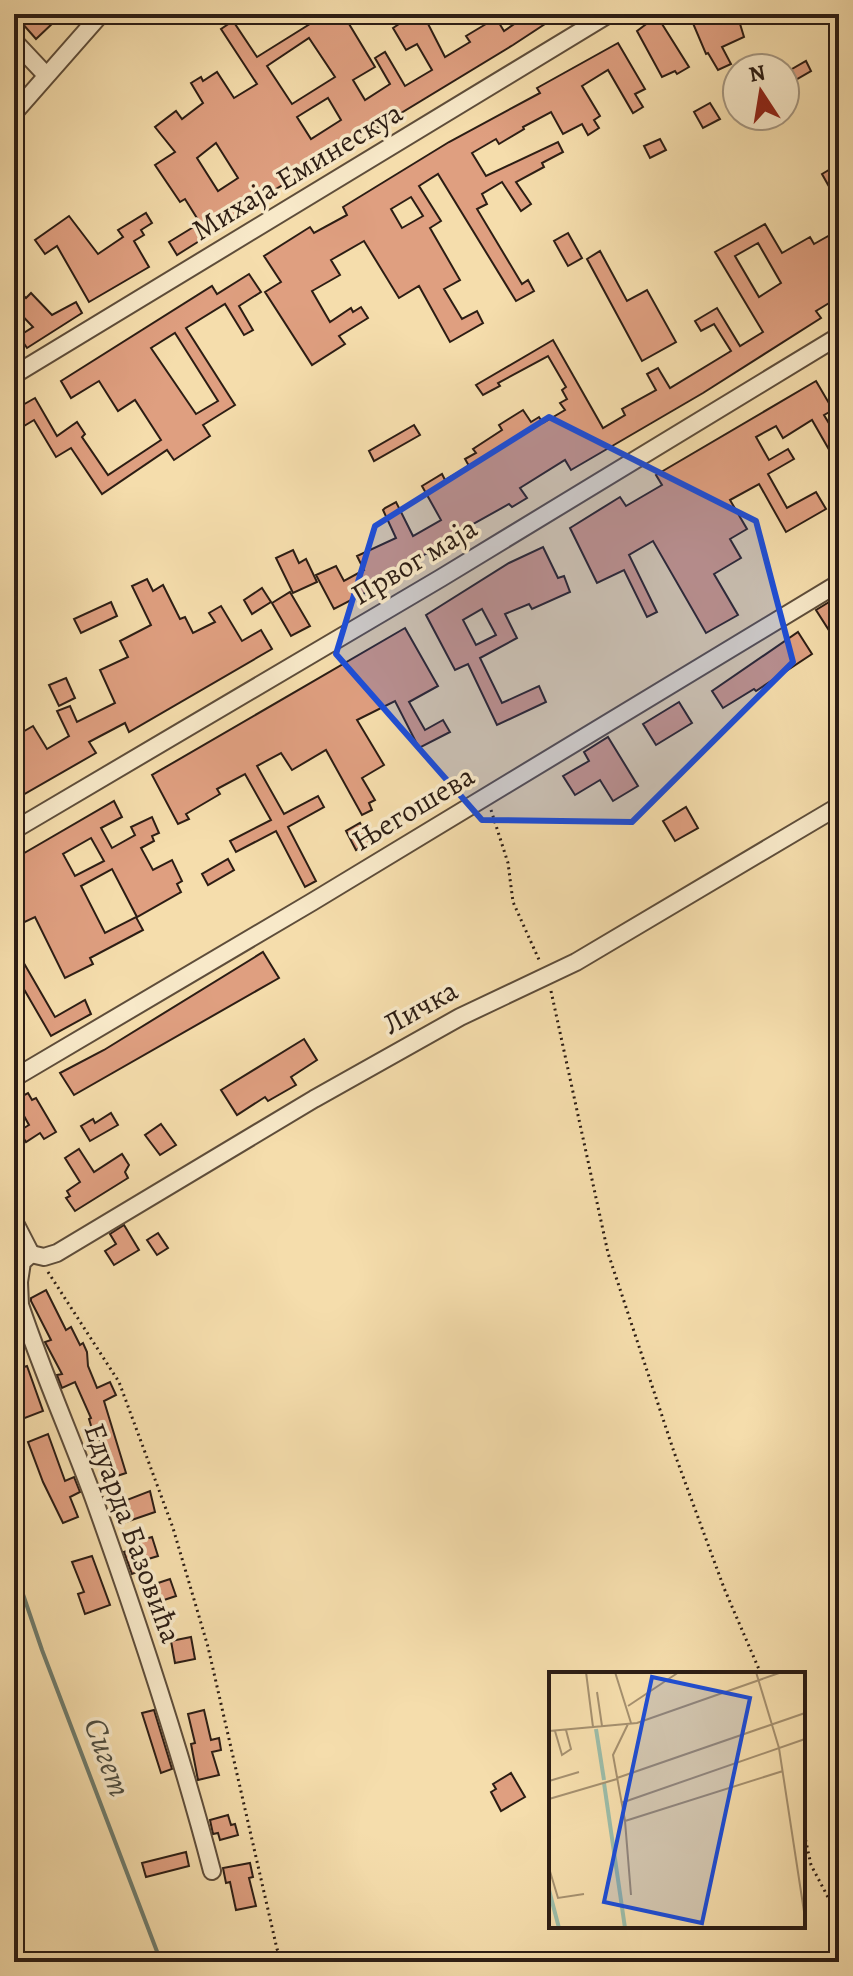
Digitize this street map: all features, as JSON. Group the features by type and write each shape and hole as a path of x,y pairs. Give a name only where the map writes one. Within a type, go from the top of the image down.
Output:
{"street":[{"path":"14,113 101,14"},
{"name":"Михаја Еминескуа","path":"14,375 609,14"},
{"path":"14,41 46,75"},
{"name":"Првог маја","path":"14,830 441,578 839,336"},
{"name":"Његошева","path":"14,1078 839,583"},
{"name":"Личка","path":"38,1256 57,1253 314,1099 460,1017 598,949 839,806"},
{"path":"14,1221 38,1256"},
{"name":"Едуарда Базовића","path":"38,1256 22,1262 20,1305 93,1497 151,1665 183,1763 212,1871"}],"path":[{"path":"486,797 508,863 513,902 547,976 555,1003 608,1253 674,1452 724,1588 760,1672"},
{"path":"38,1256 55,1287 119,1382 173,1528 208,1647 277,1949 285,1962"},
{"path":"805,1837 811,1865 839,1918"}],"highlighted area":[{"path":"549,417 756,521 793,662 632,822 482,820 336,654 375,526"}],"building":[{"path":"14,14 46,14 54,22 36,39"},
{"path":"326,14 343,14 375,67 353,80 365,100 390,84 375,58 385,52 405,86 432,70 417,44 406,50 393,28 402,22 396,14 423,14 445,57 470,42 466,36 496,18 504,31 529,14 542,14 548,22 253,203 177,255 169,242 200,223 185,199 180,202 155,165 175,152 155,127 176,111 182,119 203,103 191,83 201,77 203,81 217,72 234,98 257,84 221,29 233,21 257,57","holes":["309,38 335,77 292,104 267,66","328,98 341,120 311,139 297,117","216,143 238,178 218,191 197,158"]},
{"path":"689,14 737,14 744,37 722,47 725,52 721,52 721,69 718,70 706,54"},
{"path":"657,16 689,67 677,74 675,71 662,77 637,31"},
{"path":"618,43 645,89 635,94 643,107 633,113 608,70 582,86 600,116 594,120 599,128 588,135 582,124 563,134 551,112 499,144 496,139 472,153 486,176 558,142 563,152 542,163 544,167 516,182 531,204 521,211 502,182 482,194 487,204 477,209 522,284 528,280 534,291 516,301 438,174 419,186 441,221 430,228 460,280 444,289 462,319 477,311 483,323 450,342 419,286 399,298 364,241 331,260 340,275 312,291 330,322 351,308 353,312 361,307 368,318 339,336 345,344 312,365 265,292 281,282 264,256 310,227 314,233 347,215 343,207 449,142 540,93 537,88","holes":["411,197 423,216 402,228 391,209"]},
{"path":"806,61 811,71 801,77 801,64"},
{"path":"710,103 720,119 703,128 694,112"},
{"path":"660,139 666,150 650,158 644,146"},
{"path":"839,164 839,185 831,190 822,174"},
{"path":"146,213 152,223 141,230 144,235 134,241 149,267 89,302 57,246 45,254 35,240 69,216 98,254 123,237 118,230"},
{"path":"765,224 782,253 810,237 814,244 839,230 839,297 816,311 821,318 703,393 571,470 565,460 520,488 527,498 512,507 509,504 468,527 382,579 384,583 334,609 316,575 336,566 344,581 364,570 357,556 396,538 383,510 385,508 396,502 413,536 441,520 422,486 442,474 445,480 469,466 465,459 476,453 473,449 502,430 499,425 523,410 531,422 539,417 543,423 565,410 560,403 567,399 562,390 566,387 548,356 498,383 500,386 483,395 476,385 553,340 603,428 625,415 622,409 656,390 647,374 658,368 670,388 731,351 714,324 701,331 695,321 717,308 740,346 763,332 715,252","holes":["758,243 781,283 759,297 735,256"]},
{"path":"568,233 582,258 568,266 554,241"},
{"path":"600,251 627,301 647,290 676,342 642,361 587,259"},
{"path":"249,274 261,292 239,306 253,330 244,335 225,304 186,328 235,405 203,425 210,436 174,460 167,450 102,494 71,448 56,457 34,420 14,432 14,410 35,398 57,436 77,422 85,434 82,437 108,475 161,440 135,400 118,411 99,381 71,398 61,381 212,286 217,294","holes":["175,333 218,401 196,414 151,348"]},
{"path":"31,293 52,315 76,302 82,313 27,348 19,336 33,327 14,307 14,301 22,294 26,298"},
{"path":"816,381 833,410 824,415 839,440 839,467 812,420 783,438 776,426 756,437 769,460 788,449 794,459 768,474 787,508 816,492 826,509 786,532 759,484 730,500 747,529 730,539 741,558 714,574 738,615 706,633 653,541 629,555 657,612 647,617 624,570 597,583 570,528 620,497 626,506 662,485 656,475"},
{"path":"414,425 420,435 374,461 369,451"},
{"path":"543,547 558,578 564,576 570,592 532,609 529,604 505,614 517,638 480,658 502,703 539,686 546,702 497,725 468,664 455,670 426,615 509,563","holes":["482,609 496,635 476,645 463,620"]},
{"path":"293,550 299,563 306,559 317,582 293,593 276,558"},
{"path":"147,579 153,591 163,585 180,619 185,617 193,633 215,622 209,613 221,606 242,641 261,630 272,649 129,732 125,723 89,742 96,753 14,800 14,737 33,726 47,749 69,736 57,711 70,706 77,722 115,703 100,670 128,657 120,641 151,625 132,586"},
{"path":"262,588 271,602 252,614 244,600"},
{"path":"290,592 310,626 291,636 272,603"},
{"path":"839,596 839,646 816,610"},
{"path":"111,602 117,616 81,633 74,619"},
{"path":"405,628 438,686 409,702 425,730 443,720 450,732 419,748 395,701 357,720 384,765 362,778 375,800 369,803 372,810 362,815 326,750 292,770 281,753 257,766 284,814 318,796 324,807 288,827 316,881 305,887 276,831 236,852 230,841 271,820 245,774 217,789 220,794 186,814 189,819 178,824 152,775"},
{"path":"798,632 812,654 756,691 754,689 723,708 712,691"},
{"path":"66,678 75,698 59,706 49,685"},
{"path":"679,702 692,723 656,745 643,724"},
{"path":"608,737 638,786 613,801 600,780 575,795 563,776 589,761 584,752"},
{"path":"114,801 122,817 101,828 112,848 135,835 131,827 152,817 159,833 152,836 154,841 141,848 153,870 172,860 182,881 177,884 181,892 137,917 112,869 81,886 105,933 136,917 143,930 90,958 93,964 65,978 35,917 14,927 14,859","holes":["91,838 104,861 75,876 63,854"]},
{"path":"686,807 698,828 675,841 663,821"},
{"path":"360,823 370,842 356,850 346,831"},
{"path":"228,859 234,870 208,885 202,874"},
{"path":"14,946 55,1017 85,1000 91,1014 51,1036 14,972"},
{"path":"263,952 279,978 74,1095 60,1073 104,1050"},
{"path":"304,1039 317,1060 291,1077 296,1085 268,1101 265,1097 237,1115 221,1090"},
{"path":"28,1093 32,1100 36,1098 56,1132 44,1139 40,1133 26,1142 19,1131 29,1125 15,1100"},
{"path":"111,1113 118,1125 90,1141 81,1126 93,1119 95,1123"},
{"path":"161,1124 176,1145 160,1155 145,1135"},
{"path":"79,1149 94,1172 122,1154 129,1165 125,1172 128,1178 75,1211 66,1198 70,1196 67,1191 80,1182 65,1158"},
{"path":"124,1225 139,1250 114,1265 105,1251 116,1244 110,1234"},
{"path":"158,1233 168,1248 157,1255 147,1240"},
{"path":"46,1290 66,1330 71,1327 80,1345 83,1343 97,1388 110,1382 116,1395 104,1401 126,1473 111,1478 99,1438 95,1439 91,1418 75,1382 62,1388 57,1375 62,1374 45,1342 51,1340 31,1301 31,1298"},
{"path":"14,1343 24,1367 27,1366 43,1411 17,1421 14,1413"},
{"path":"48,1434 65,1481 74,1477 80,1492 70,1497 78,1517 63,1523 28,1442"},
{"path":"150,1491 155,1512 126,1522 119,1503"},
{"path":"152,1537 158,1556 135,1563 137,1572 132,1574 124,1552 140,1547 138,1541"},
{"path":"92,1556 110,1605 85,1614 78,1594 84,1592 72,1562"},
{"path":"170,1579 176,1596 155,1603 149,1586"},
{"path":"191,1637 195,1659 175,1663 171,1641"},
{"path":"154,1710 172,1769 161,1773 142,1713"},
{"path":"204,1710 211,1740 219,1738 221,1750 212,1752 219,1775 198,1780 191,1744 195,1743 188,1714"},
{"path":"511,1773 525,1797 501,1811 491,1792 496,1789 493,1784"},
{"path":"228,1815 238,1835 220,1840 218,1833 213,1834 210,1820"},
{"path":"186,1852 189,1866 146,1877 142,1863"},
{"path":"250,1863 253,1877 249,1878 256,1906 236,1910 230,1882 226,1883 223,1868"}],"waterway":[{"name":"Сигет","path":"14,1568 42,1650 161,1962"}]}
